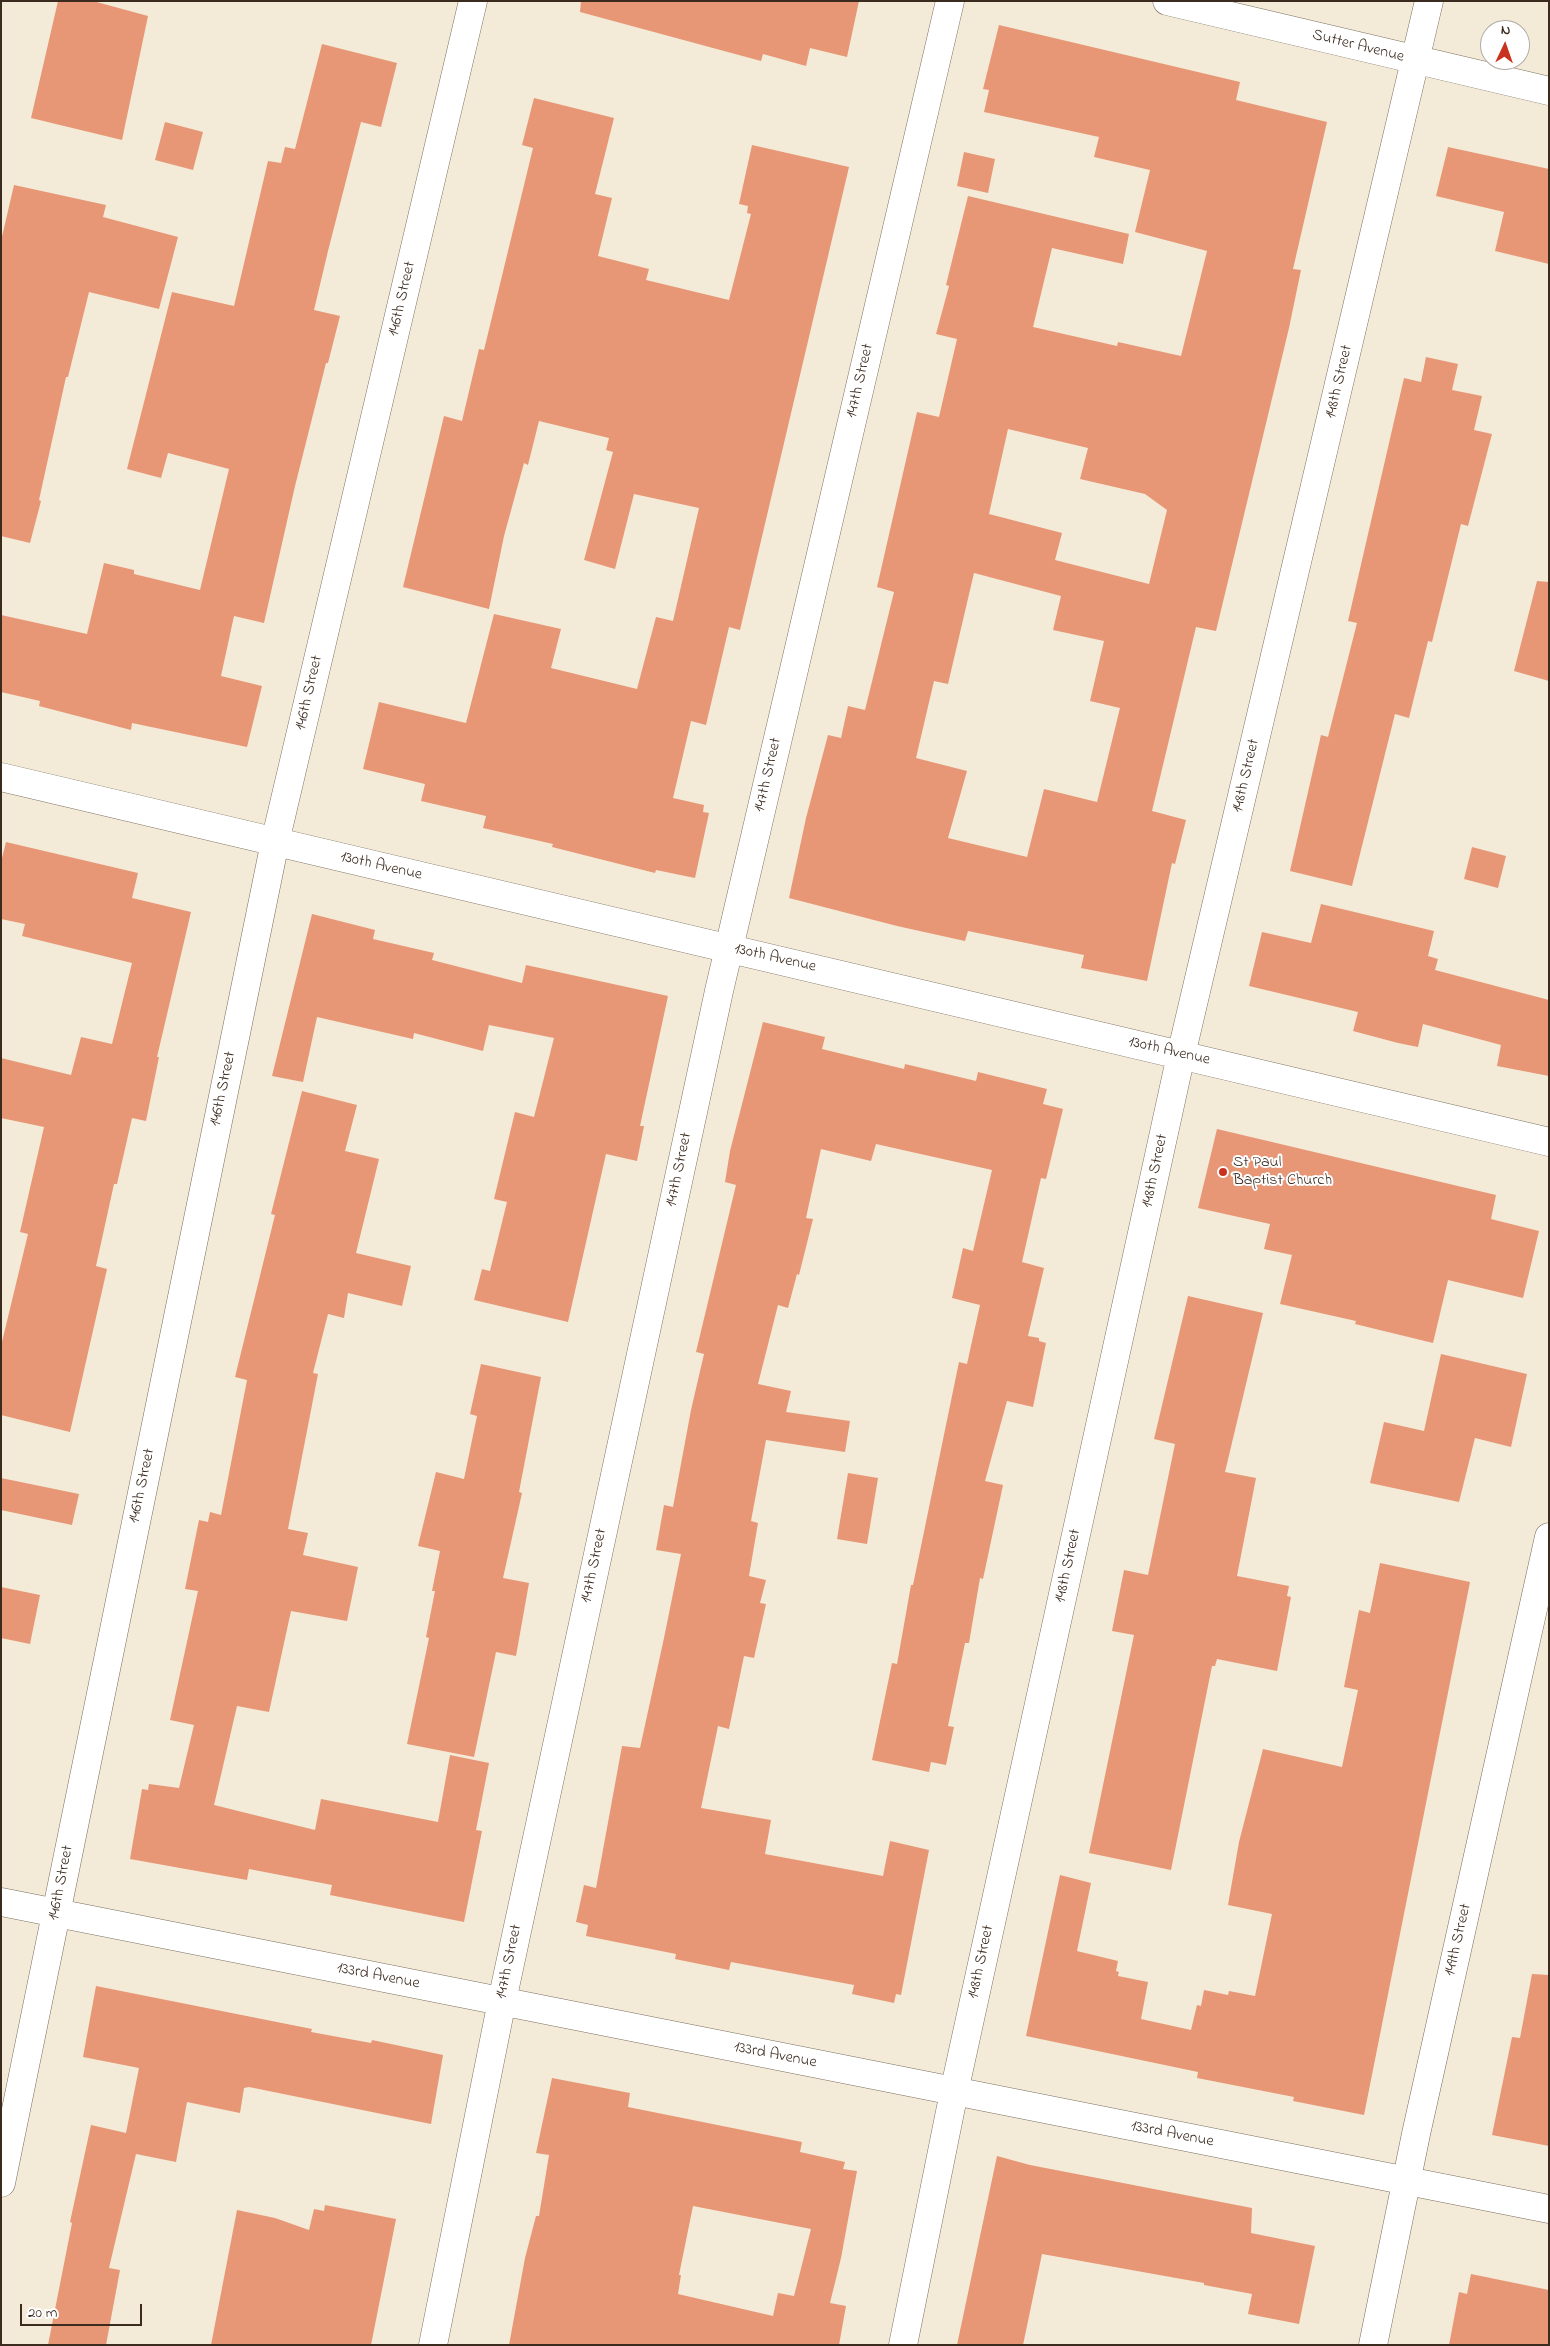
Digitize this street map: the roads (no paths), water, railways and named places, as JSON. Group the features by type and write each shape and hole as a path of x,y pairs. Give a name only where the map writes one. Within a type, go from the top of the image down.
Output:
{"street":[{"name":"146th Street","path":"1,2183 275,842 473,1"},
{"name":"147th Street","path":"433,2345 502,2002 728,948 950,1"},
{"name":"Sutter Avenue","path":"1167,1 1415,61 1549,91"},
{"name":"148th Street","path":"903,2345 954,2092 1181,1055 1429,1"},
{"name":"130th Avenue","path":"1,777 1549,1142"},
{"name":"149th Street","path":"1373,2345 1406,2180 1549,1537"},
{"name":"133rd Avenue","path":"1,1902 1549,2209"}],"place":[{"name":"St Paul Baptist Church","path":"1223,1172"}]}
